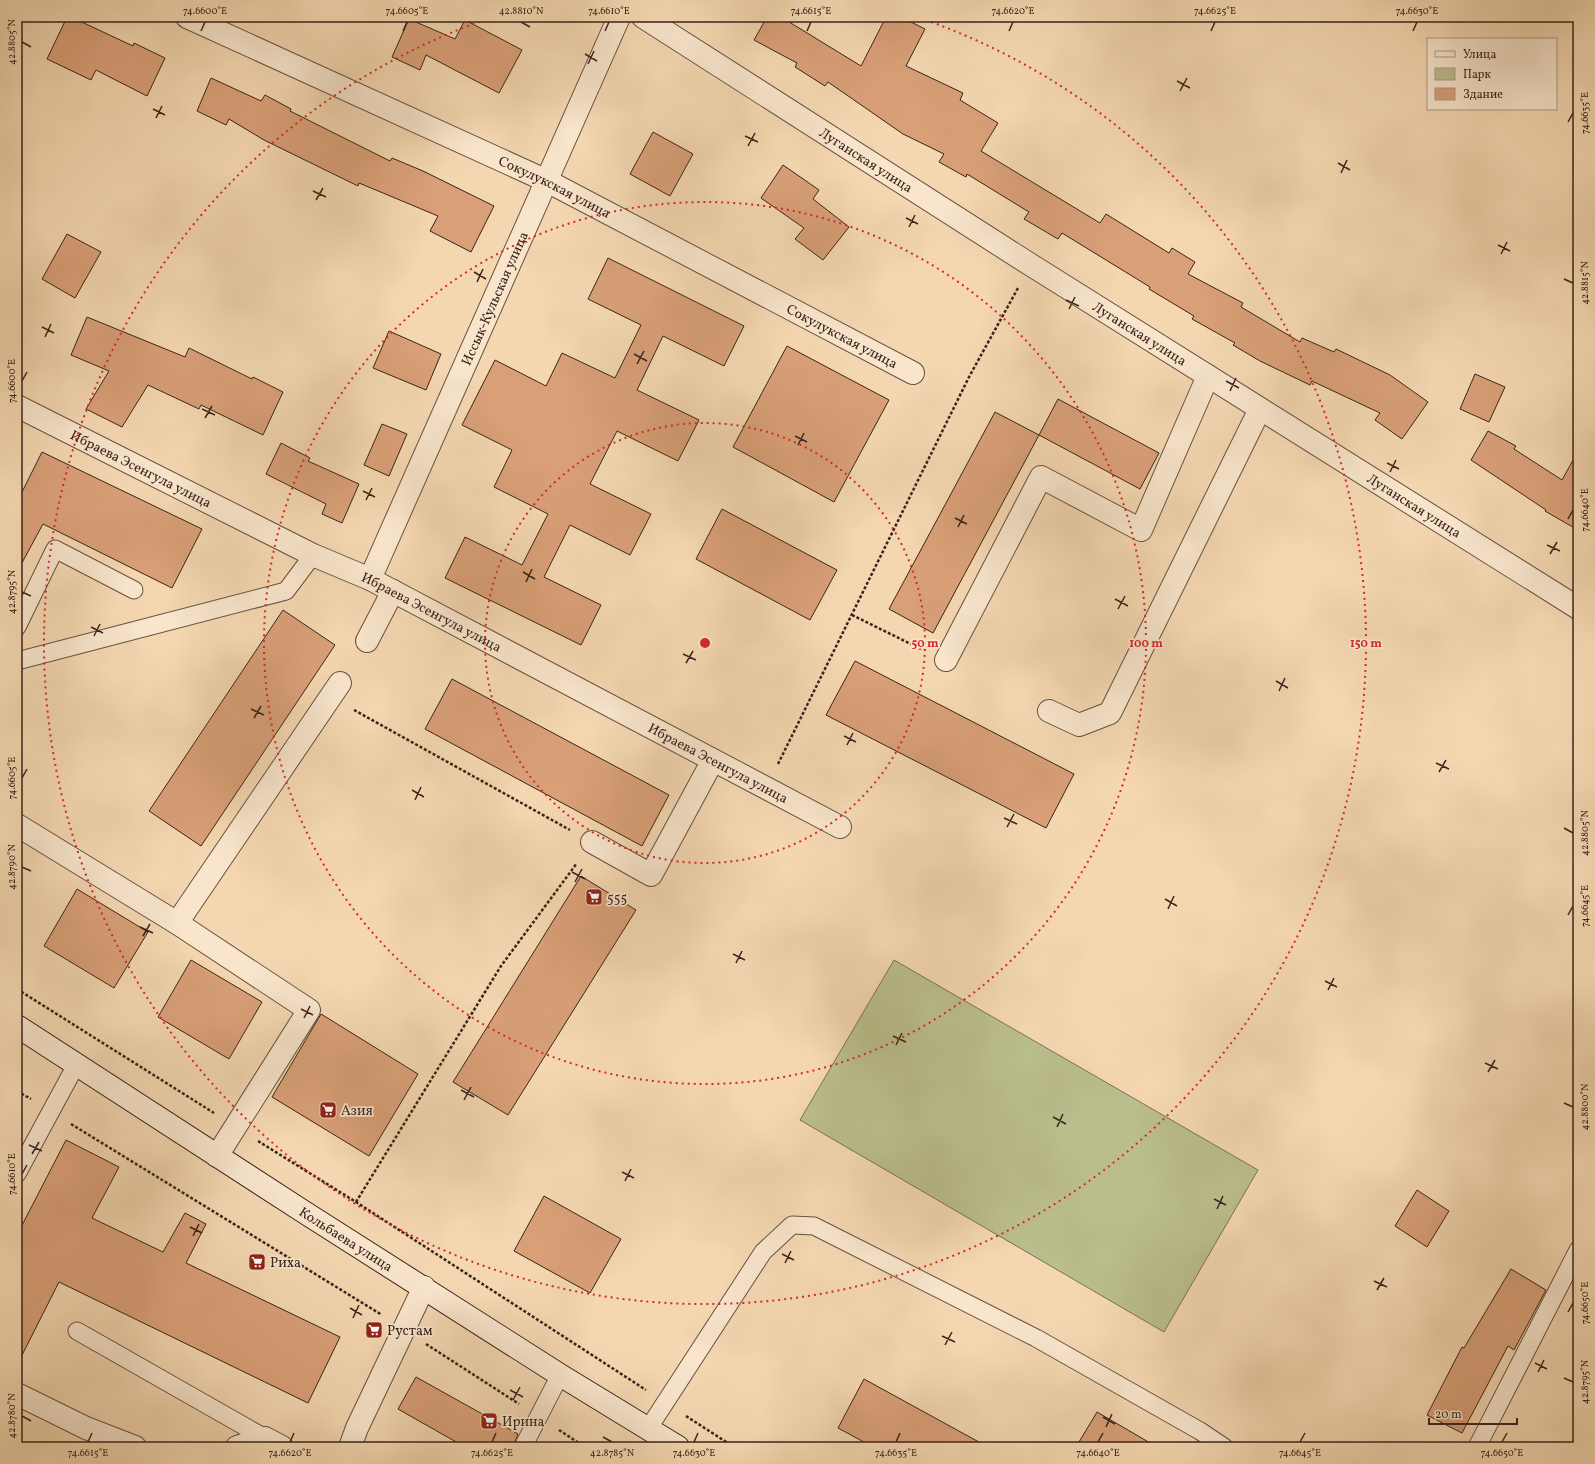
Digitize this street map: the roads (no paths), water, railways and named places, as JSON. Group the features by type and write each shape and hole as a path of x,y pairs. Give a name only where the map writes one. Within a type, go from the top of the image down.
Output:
{"street":[{"name":"Сокулукская улица","path":"187,17 547,180 913,373"},
{"name":"Иссык-Кульская улица","path":"370,579 619,17"},
{"name":"Луганская улица","path":"643,17 1031,265 1578,608"},
{"path":"946,660 1041,477 1141,530 1208,376"},
{"name":"Ибраева Эсенгула улица","path":"17,406 313,555 370,579 840,827"},
{"path":"1049,711 1078,725 1110,713 1260,409"},
{"path":"367,641 393,591"},
{"path":"177,923 335,690"},
{"path":"592,842 651,874 713,760"},
{"path":"17,825 177,923 309,1010 217,1156"},
{"name":"Кольбаева улица","path":"17,1026 217,1156 560,1375 678,1447"},
{"path":"350,1447 357,1428 403,1328 424,1287"},
{"path":"17,1394 86,1428 135,1447"},
{"path":"237,1447 273,1443"}],"lane":[{"path":"17,627 55,549 134,590"},
{"path":"17,661 286,591 313,555"},
{"path":"17,1174 76,1065"},
{"path":"648,1428 763,1252 792,1225 814,1226 1036,1338 1200,1431 1224,1447"},
{"path":"1477,1447 1578,1250"},
{"path":"77,1331 273,1443"},
{"path":"523,1447 560,1375"}],"place":[{"name":"555","path":"594,897"},
{"name":"Азия","path":"328,1110"},
{"name":"Риха","path":"257,1262"},
{"name":"Рустам","path":"374,1330"},
{"name":"Ирина","path":"489,1421"}]}
